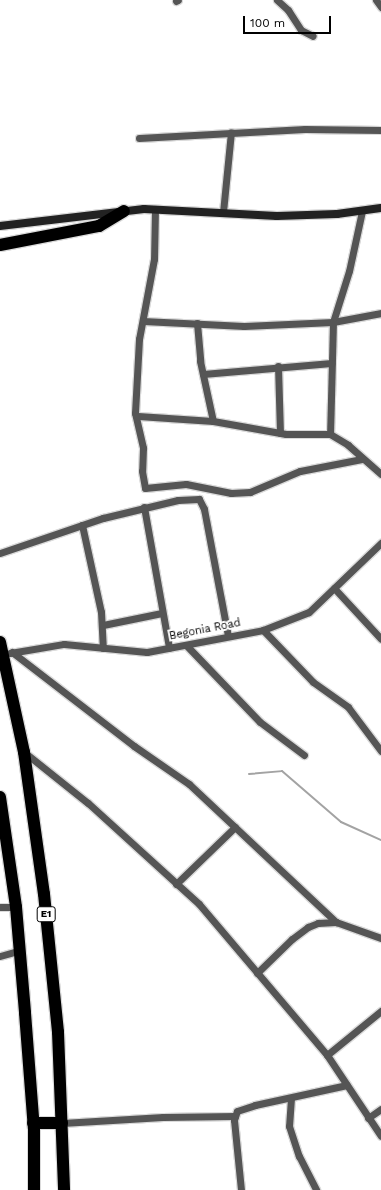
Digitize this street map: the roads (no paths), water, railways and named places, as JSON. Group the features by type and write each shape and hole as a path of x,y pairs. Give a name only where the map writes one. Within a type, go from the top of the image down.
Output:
{"highway":[{"path":"0,245 99,226 124,211"},
{"name":"E1","path":"0,642 8,654 24,752 44,894 58,1032 64,1190"},
{"path":"0,797 16,907 18,951 33,1123 34,1190"},
{"path":"33,1123 62,1123"}],"main road":[{"path":"0,226 124,211 155,209 303,216 381,208"}],"street":[{"path":"277,0 288,10 301,30 313,36"},
{"path":"376,0 381,7"},
{"path":"139,138 305,129 381,130"},
{"path":"223,212 231,132"},
{"path":"155,209 154,259 139,339 135,413 138,416 143,448 144,484 149,489 186,484 231,493 250,492 300,471 362,459"},
{"path":"330,434 333,322 349,271 362,211"},
{"path":"143,321 244,326 333,322 381,313"},
{"path":"197,323 203,374 213,421"},
{"path":"203,374 332,362"},
{"path":"278,366 280,433"},
{"path":"138,416 213,421 280,433 330,434 348,445 362,459 381,474"},
{"path":"0,553 82,525 144,507 178,500 199,499 203,503 228,636"},
{"path":"144,507 169,648"},
{"path":"82,525 103,625 103,648"},
{"name":"Begonia Road","path":"8,654 64,644 137,653 187,646 228,636 263,630 309,612 381,543"},
{"path":"334,588 381,639"},
{"path":"103,625 162,613"},
{"path":"263,630 313,682 348,707 381,751"},
{"path":"187,646 260,722 304,754"},
{"path":"8,654 134,746 189,784 336,922"},
{"path":"24,752 144,852 176,884 199,904 326,1055 381,1136"},
{"path":"176,884 235,827"},
{"path":"0,907 16,907"},
{"path":"257,973 308,927 327,921 336,922 381,938"},
{"path":"0,956 18,951"},
{"path":"326,1055 381,1011"},
{"path":"241,1190 235,1116 237,1112 255,1105 347,1085"},
{"path":"292,1098 289,1126 299,1156 316,1190"},
{"path":"368,1118 381,1108"},
{"path":"62,1123 163,1117 235,1116"}],"waterway":[{"path":"249,774 282,771 341,822 381,840"}]}
